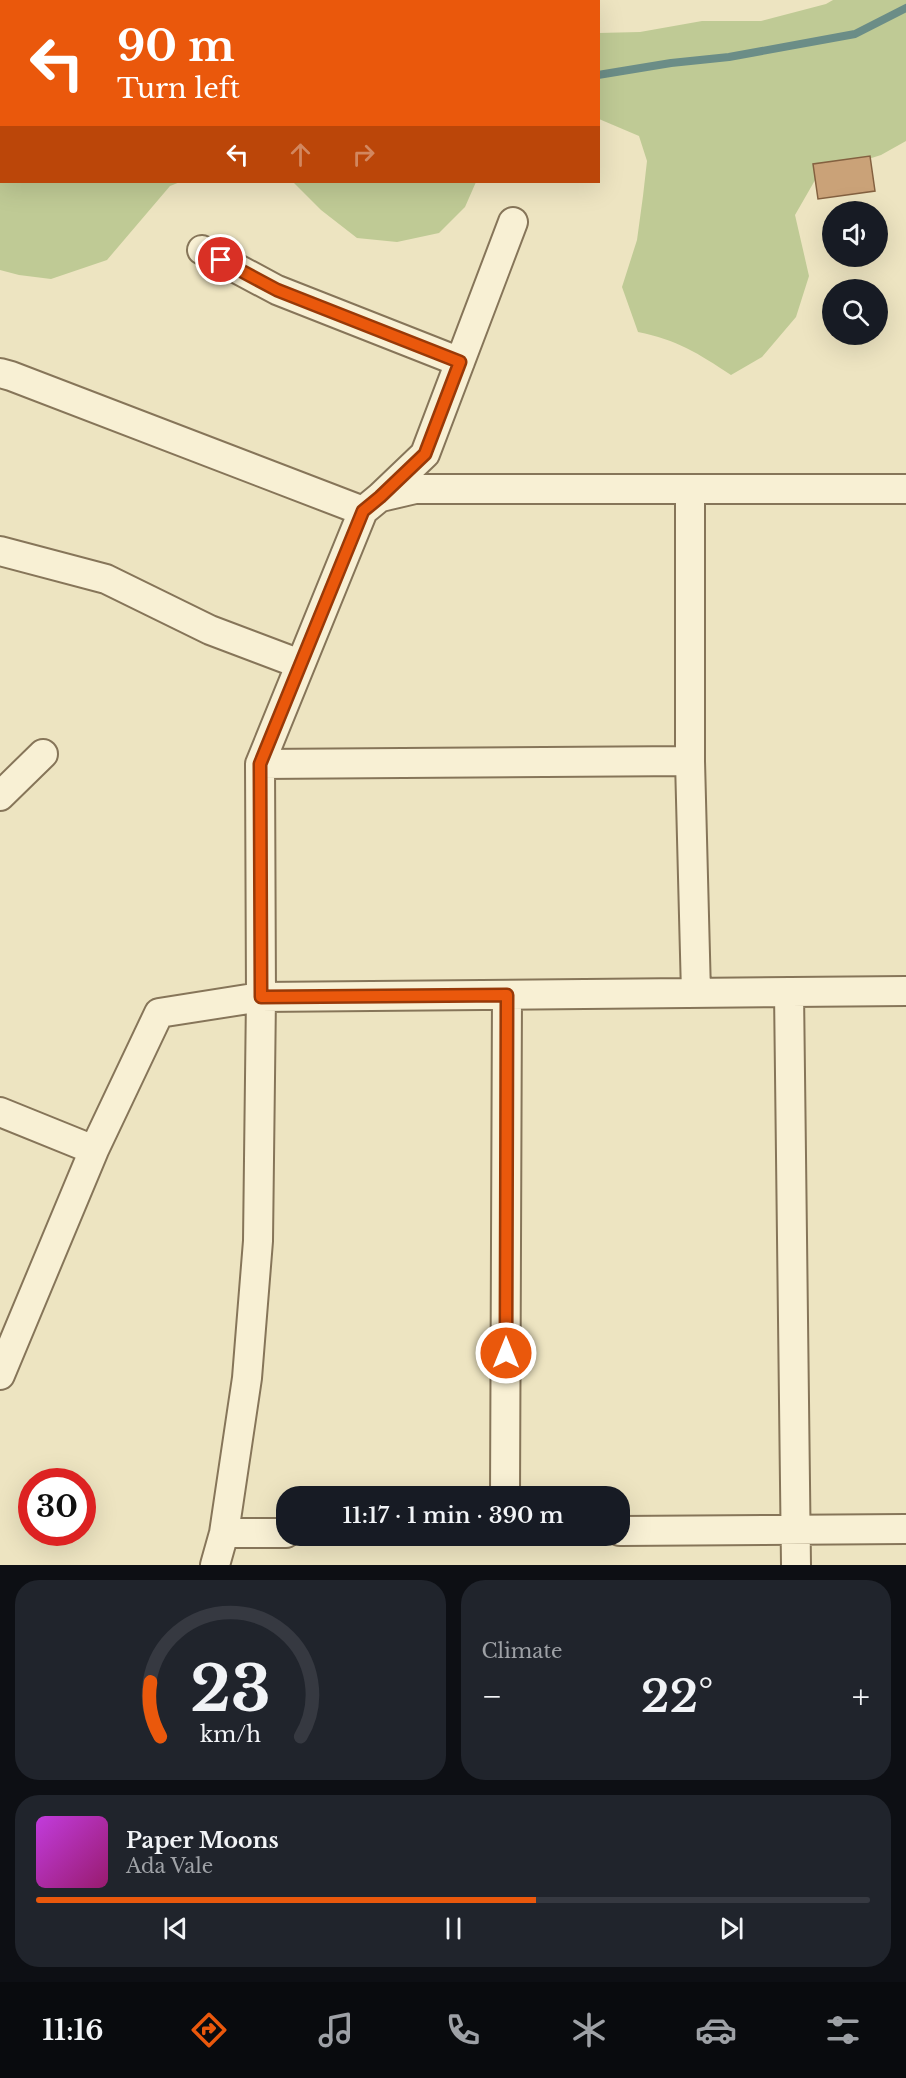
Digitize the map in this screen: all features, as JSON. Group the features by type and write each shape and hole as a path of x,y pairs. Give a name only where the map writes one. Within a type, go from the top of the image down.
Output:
{"street":[{"path":"215,1565 224,1533 247,1378 258,1241 261,997 260,764 300,664 371,504 425,454 513,222"},
{"path":"202,250 277,290 460,362"},
{"path":"0,374 371,504 415,489 906,489"},
{"path":"690,489 690,760 696,993"},
{"path":"0,551 106,579 210,630 300,664"},
{"path":"0,796 43,754"},
{"path":"260,764 690,760"},
{"path":"0,1375 94,1150 159,1013 261,997 906,991"},
{"path":"789,992 796,1565"},
{"path":"505,1486 507,995"},
{"path":"0,1112 94,1150"},
{"path":"630,1531 906,1529"},
{"path":"224,1533 276,1533"}],"green space":[{"path":"833,0 906,0 906,141 881,155 818,175 795,215 809,276 796,317 762,357 731,375 687,348 638,332 622,287 637,240 647,161 639,136 600,119 600,33 640,32 702,21 761,21 826,4"},
{"path":"0,183 178,183 170,186 107,260 51,279 0,270"},
{"path":"294,183 476,183 465,207 439,233 397,242 357,238 321,210"}],"building":[{"path":"870,156 875,191 818,199 813,164"}],"waterway":[{"path":"600,75 671,63 729,57 855,34 906,8"}],"route":[{"path":"221,260 277,290 460,362 425,454 363,511 260,764 261,997 507,995 506,1353"}]}
